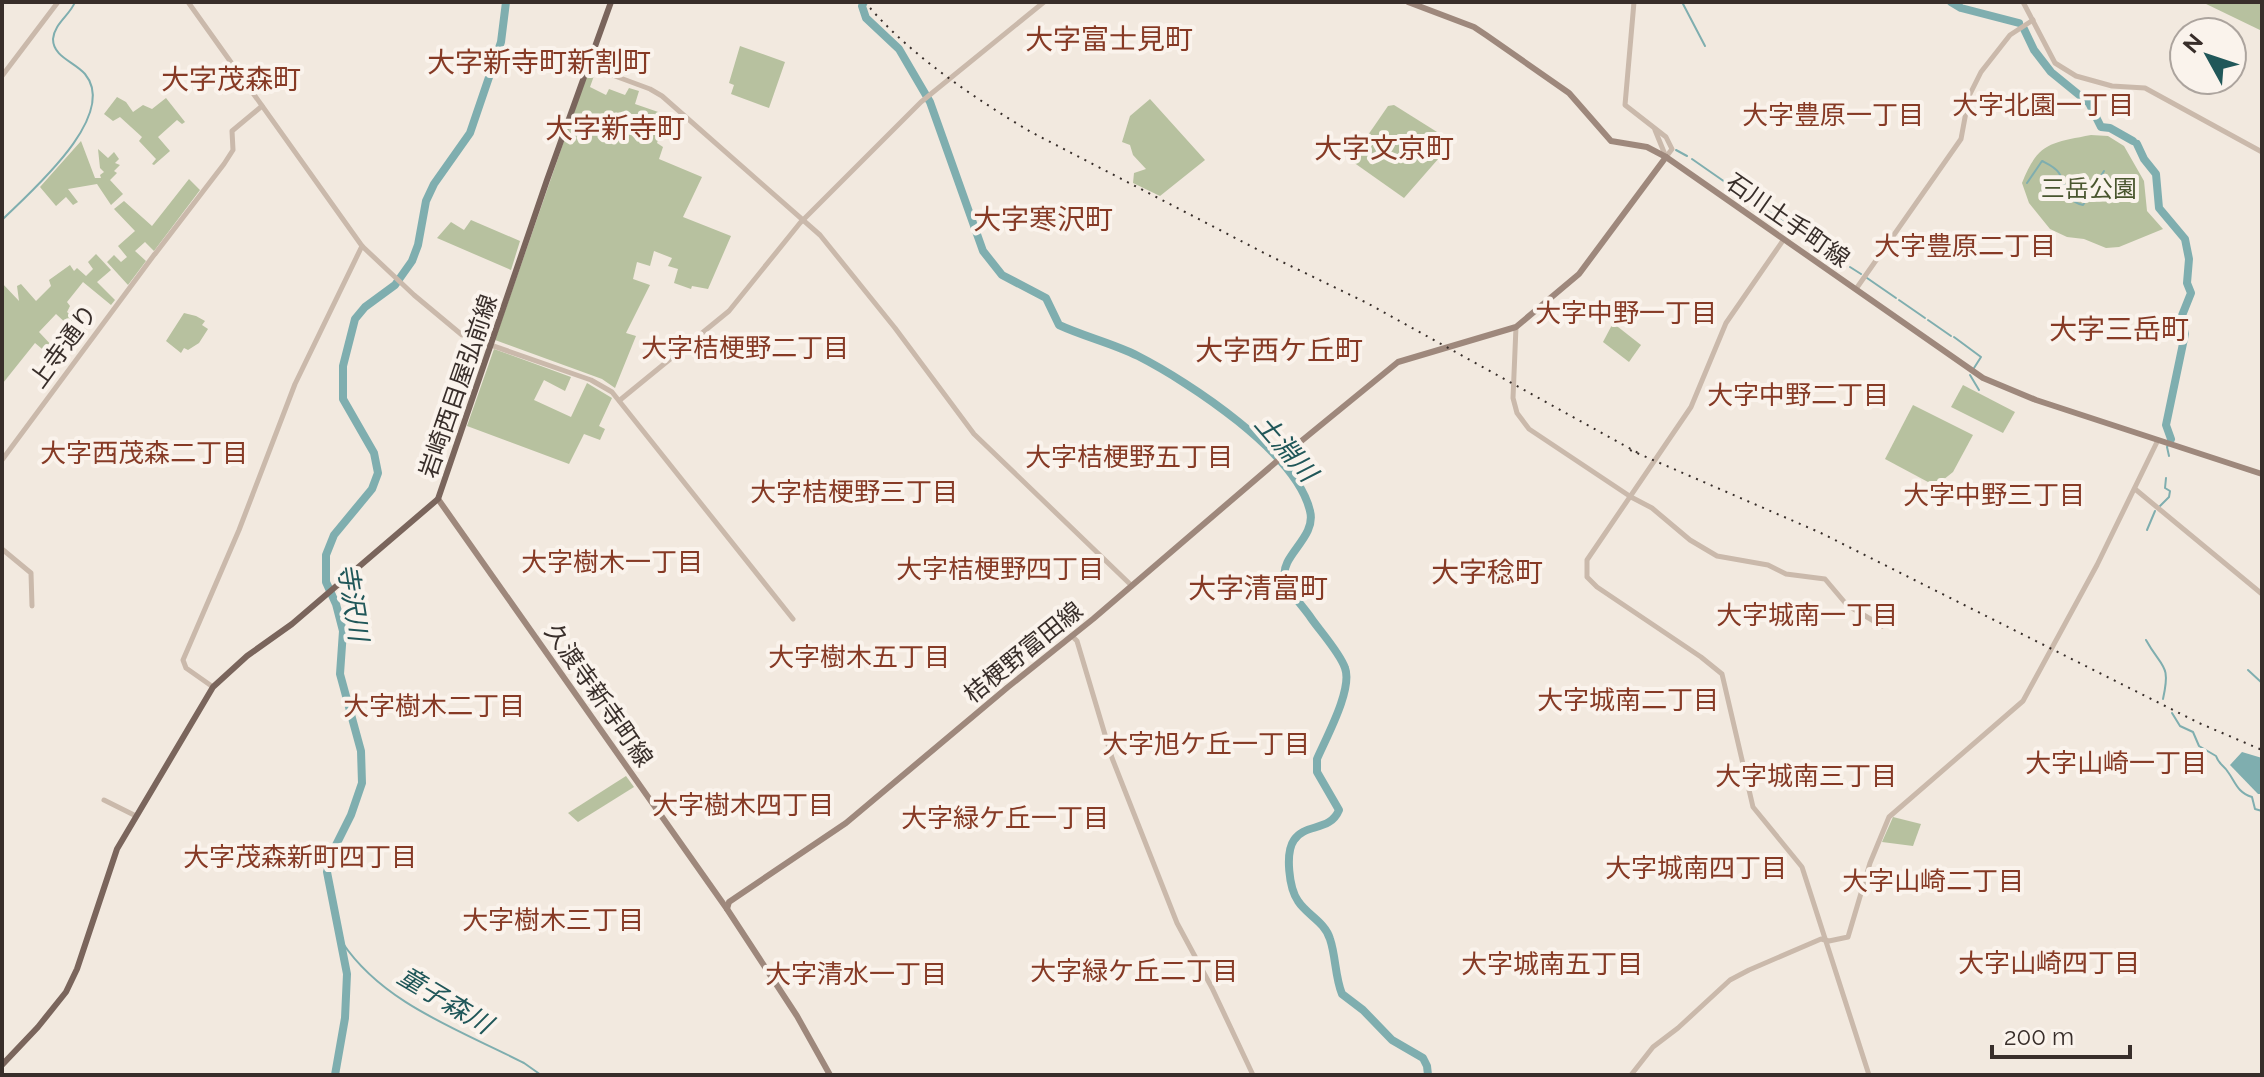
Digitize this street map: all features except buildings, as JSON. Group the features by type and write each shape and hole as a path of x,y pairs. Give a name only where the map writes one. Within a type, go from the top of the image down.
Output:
{"main road":[{"name":"岩崎西目屋弘前線","path":"2,1065 38,1027 72,980 117,849 213,687 239,662 292,624 438,499 611,2"},
{"name":"石川土手町線","path":"1408,2 1474,27 1569,93 1611,141 1647,147 1666,157 1983,378 2019,394 2262,474"},
{"name":"桔梗野富田線","path":"727,909 729,902 844,824 1398,362 1516,327 1579,274 1666,157"},
{"name":"久渡寺新寺町線","path":"438,499 727,909 797,1016 830,1075"}],"street":[{"path":"4,74 58,2"},
{"path":"198,2 190,5 362,246 462,335 601,384 620,400 793,619"},
{"path":"620,400 729,311 803,219 923,100 1044,2"},
{"path":"1634,2 1625,105 1655,129 1666,157"},
{"path":"2023,2 2055,63 2069,73 2112,86 2145,88 2262,152"},
{"path":"1856,289 1961,139 1969,96 1981,72 2010,35 2033,20"},
{"path":"588,66 662,96 803,219 856,278 939,390 990,451 1132,586"},
{"name":"上寺通り","path":"2,460 224,164 233,150 232,131 262,106"},
{"path":"1784,239 1726,323 1691,407 1587,560 1587,577 1722,674 1753,807 1802,867 1869,1075"},
{"path":"213,687 186,668 183,660 239,530 295,384 362,246"},
{"path":"1516,327 1513,398 1521,420 1529,429 1652,508 1690,540 1717,556 1768,565 1786,574 1825,579 1847,605 1882,626"},
{"path":"1631,1075 1645,1054 1730,980 1821,939 1848,937 1870,863 1889,817 2023,701 2135,489 2165,442"},
{"path":"2135,489 2262,594"},
{"path":"2,549 31,573 32,606"},
{"path":"1072,636 1077,641 1112,758 1177,923 1221,1005 1253,1075"},
{"path":"104,800 136,816"}],"green space":[{"path":"2202,2 2262,2 2262,31 2248,24 2248,16 2231,16"},
{"path":"740,46 785,62 769,108 731,94 734,85 729,83"},
{"path":"588,72 595,73 590,87 606,95 609,89 625,95 629,88 639,91 635,104 670,119 666,136 660,134 657,143 663,147 659,159 702,177 683,217 731,236 708,289 692,286 691,289 674,283 678,269 668,266 672,258 654,251 650,266 637,262 633,279 650,285 626,333 636,336 615,388 602,379 495,340"},
{"path":"117,97 126,102 133,112 143,105 152,109 166,98 185,122 182,124 177,120 158,137 170,151 154,165 156,159 139,141 142,137 120,117 113,121 104,114"},
{"path":"1150,99 1205,160 1160,196 1133,183 1134,173 1146,169 1133,155 1130,145 1122,142 1130,116"},
{"path":"1394,105 1453,142 1404,198 1353,162 1357,151 1388,106"},
{"name":"三岳公園","path":"2091,135 2108,136 2124,146 2144,181 2147,211 2163,229 2119,247 2106,248 2050,229 2029,203 2022,183 2040,152 2056,143"},
{"path":"81,141 95,178 101,178 104,172 100,168 98,149 108,158 114,152 119,159 115,163 120,165 114,171 117,173 110,180 123,194 111,205 97,184 68,189 78,202 73,205 66,197 56,206 40,187"},
{"path":"189,179 200,190 154,251 145,242 135,251 146,261 128,285 107,262 114,255 121,262 127,257 118,246 135,231 114,209 124,201 152,226"},
{"path":"471,220 520,241 511,270 437,238 451,222 464,230"},
{"path":"96,254 111,270 97,282 115,300 111,305 83,282 67,302 70,306 67,312 87,330 81,337 56,314 39,332 54,348 67,354 59,363 35,343 3,383 2,283 19,301 17,286 21,284 36,301 51,286 49,280 70,265 74,271 77,268 86,276 93,269 88,262"},
{"path":"184,313 205,321 202,325 208,329 199,343 188,350 184,348 181,353 166,341"},
{"path":"1613,323 1641,345 1629,362 1603,342"},
{"path":"494,349 571,377 565,391 544,380 534,400 571,417 587,383 612,398 599,426 605,429 600,440 584,434 569,464 467,426"},
{"path":"1963,385 2015,412 2003,433 1951,407"},
{"path":"1913,405 1973,435 1953,472 1938,484 1928,482 1885,459"},
{"path":"626,776 634,787 578,822 568,813"},
{"path":"1893,817 1921,824 1913,846 1882,842"}],"water":[{"path":"2242,752 2262,758 2262,794 2258,794 2230,765"}],"waterway":[{"path":"2,220 66,153 81,132 90,111 93,91 85,74 60,55 53,39 56,29 75,2"},
{"name":"寺沢川","path":"335,1075 345,1018 347,974 327,872 362,783 361,751 340,674 343,631 326,582 326,555 334,535 372,489 378,473 374,453 343,399 343,366 355,319 365,307 395,285 412,261 426,201 434,184 470,133 501,42 506,2"},
{"name":"土淵川","path":"864,2 862,6 866,18 899,49 930,102 983,251 1002,275 1046,298 1059,325 1138,356 1211,401 1263,443 1301,489 1311,520 1304,538 1288,561 1285,577 1292,593 1339,656 1346,677 1337,714 1317,759 1317,772 1339,810 1330,822 1304,831 1294,840 1289,862 1290,879 1298,901 1328,933 1342,994 1363,1010 1392,1040 1423,1058 1428,1075"},
{"path":"1682,2 1705,46"},
{"path":"1951,2 1961,8 2019,23"},
{"path":"2024,29 2034,50 2051,72 2089,103 2101,127 2110,128 2133,141"},
{"path":"2137,144 2156,174 2159,208 2185,239 2189,259 2187,283 2191,293 2181,318 2185,334 2166,425 2171,439"},
{"path":"1676,150 1687,156"},
{"path":"1692,159 1758,205"},
{"path":"2027,183 2042,161 2057,171 2073,201 2083,205 2104,171"},
{"path":"1763,208 1791,227"},
{"path":"1795,230 1846,264"},
{"path":"1850,267 1861,274"},
{"path":"1867,278 1896,298"},
{"path":"1899,300 1925,318"},
{"path":"1928,320 1951,336"},
{"path":"1954,337 1981,357 1974,368"},
{"path":"1970,375 1979,390"},
{"path":"2169,456 2167,447 2171,439"},
{"path":"2160,506 2169,497 2170,491 2165,488 2166,478"},
{"path":"2147,530 2155,511"},
{"path":"2146,640 2165,672 2163,699"},
{"path":"2248,670 2262,683"},
{"path":"2172,713 2180,726 2193,732 2199,746 2216,756 2240,790 2252,797 2255,809 2262,811"},
{"name":"童子森川","path":"342,942 359,964 401,999 449,1027 524,1063 541,1075"}],"railway":[{"path":"865,2 921,57 987,105 1031,132 1367,303 1638,453"},
{"path":"1630,450 1821,533 2199,723 2262,750"}],"district":[{"name":"大字富士見町","path":"1109,39"},
{"name":"大字新寺町新割町","path":"539,62"},
{"name":"大字茂森町","path":"231,79"},
{"name":"大字北園一丁目","path":"2043,105"},
{"name":"大字豊原一丁目","path":"1833,115"},
{"name":"大字新寺町","path":"615,128"},
{"name":"大字文京町","path":"1384,148"},
{"name":"大字寒沢町","path":"1043,219"},
{"name":"大字豊原二丁目","path":"1965,246"},
{"name":"大字中野一丁目","path":"1626,313"},
{"name":"大字三岳町","path":"2119,329"},
{"name":"大字桔梗野二丁目","path":"745,348"},
{"name":"大字西ケ丘町","path":"1279,350"},
{"name":"大字中野二丁目","path":"1798,395"},
{"name":"大字西茂森二丁目","path":"144,453"},
{"name":"大字桔梗野五丁目","path":"1129,457"},
{"name":"大字桔梗野三丁目","path":"854,492"},
{"name":"大字中野三丁目","path":"1994,495"},
{"name":"大字樹木一丁目","path":"612,562"},
{"name":"大字桔梗野四丁目","path":"1000,569"},
{"name":"大字稔町","path":"1487,572"},
{"name":"大字清富町","path":"1258,588"},
{"name":"大字城南一丁目","path":"1807,615"},
{"name":"大字樹木五丁目","path":"859,657"},
{"name":"大字城南二丁目","path":"1628,700"},
{"name":"大字樹木二丁目","path":"434,706"},
{"name":"大字旭ケ丘一丁目","path":"1206,744"},
{"name":"大字山崎一丁目","path":"2116,763"},
{"name":"大字城南三丁目","path":"1806,776"},
{"name":"大字樹木四丁目","path":"743,805"},
{"name":"大字緑ケ丘一丁目","path":"1005,818"},
{"name":"大字茂森新町四丁目","path":"300,857"},
{"name":"大字城南四丁目","path":"1696,868"},
{"name":"大字山崎二丁目","path":"1933,881"},
{"name":"大字樹木三丁目","path":"553,920"},
{"name":"大字山崎四丁目","path":"2049,963"},
{"name":"大字城南五丁目","path":"1552,964"},
{"name":"大字緑ケ丘二丁目","path":"1134,971"},
{"name":"大字清水一丁目","path":"856,974"}]}
